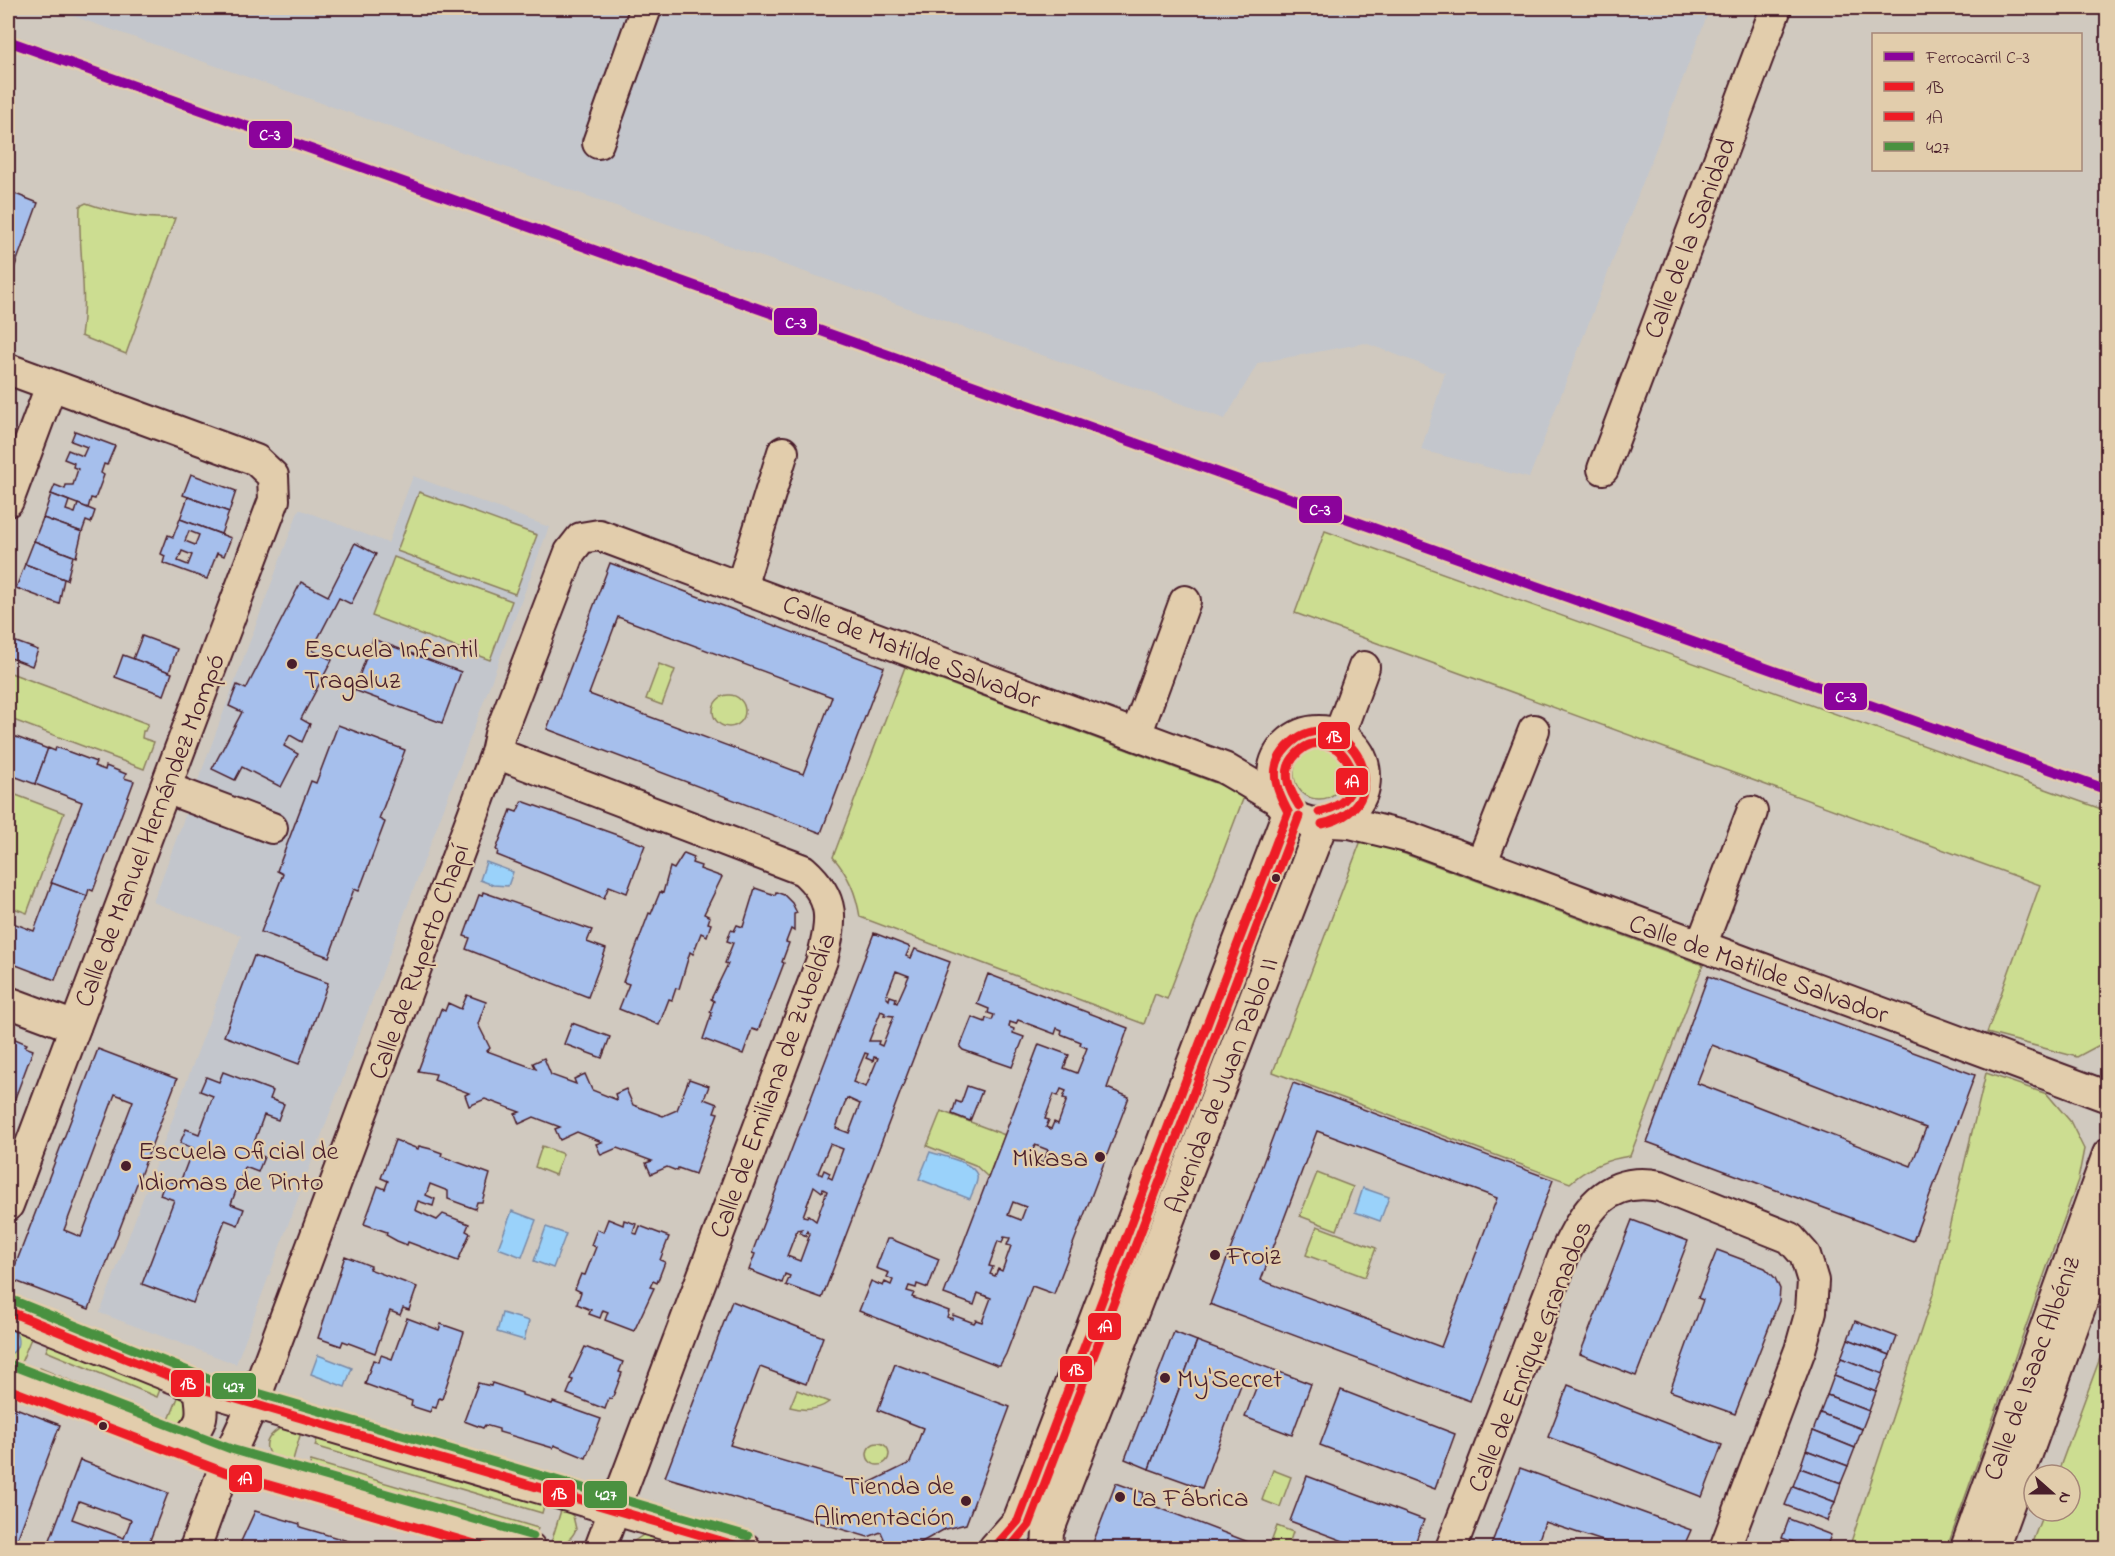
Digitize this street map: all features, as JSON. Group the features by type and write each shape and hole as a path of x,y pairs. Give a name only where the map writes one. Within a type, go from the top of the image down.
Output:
{"street":[{"path":"598,143 646,8"},
{"name":"Calle de la Sanidad","path":"1603,469 1776,8"},
{"path":"8,369 51,386 8,501"},
{"name":"Calle de Manuel Hernández Mompó","path":"8,1205 274,500 273,476 256,460 51,386"},
{"path":"741,587 783,452"},
{"name":"Calle de Matilde Salvador","path":"599,535 1224,768 1284,806"},
{"name":"Calle de Ruperto Chapí","path":"195,1548 227,1460 253,1404 496,753 500,734 570,552 581,538 599,535"},
{"path":"1136,735 1185,601"},
{"path":"1339,735 1364,667"},
{"path":"1481,864 1533,730"},
{"path":"1311,732 1339,735 1359,753 1364,767 1365,782 1354,808 1326,823 1304,821 1284,806 1273,777 1280,754 1288,744 1311,732"},
{"name":"Calle de Emiliana de Zubeldía","path":"496,753 803,870 822,892 830,908 830,929 822,960 600,1548"},
{"name":"Calle de Matilde Salvador","path":"1224,768 1252,768 1265,764 1280,754"},
{"name":"Calle de Matilde Salvador","path":"1365,782 1366,803 1374,815 1411,838"},
{"path":"166,788 272,828"},
{"name":"Avenida de Juan Pablo II","path":"994,1548 1018,1521 1284,806"},
{"path":"1701,946 1752,812"},
{"name":"Calle de Matilde Salvador","path":"1326,823 1350,823 1411,838 2108,1097"},
{"name":"Avenida de Juan Pablo II","path":"1047,1548 1048,1532 1326,823"},
{"path":"8,1002 75,1027"},
{"name":"Calle de Isaac Albéniz","path":"1966,1548 2108,1154"},
{"name":"Calle de Enrique Granados","path":"1451,1548 1564,1255 1580,1220 1601,1198 1640,1182 1660,1186 1790,1238 1805,1255 1813,1281 1811,1311 1800,1350 1725,1548"},
{"name":"Calle de Isaac Albéniz","path":"1993,1548 2108,1230"},
{"path":"8,1311 199,1388 745,1548"},
{"path":"8,1376 227,1460 530,1548"},
{"path":"181,1444 198,1429 203,1414 199,1388"}],"shaded area":[{"path":"50,8 1710,8 1529,478 1421,450 1445,373 1365,343 1258,363 1225,419"},
{"path":"413,476 549,527 236,1364 100,1313 241,936 153,902 299,509 388,543"}],"green space":[{"path":"86,203 130,215 175,218 126,354 81,336 84,303 80,206"},
{"path":"419,492 537,535 515,594 397,551"},
{"path":"1325,531 2107,811 2107,1041 2077,1057 1987,1033 2040,885 1295,613"},
{"path":"394,557 512,601 490,660 372,616"},
{"path":"659,664 675,670 662,705 646,699"},
{"path":"905,667 1245,794 1167,999 1155,994 1144,1024 860,917 851,885 833,857"},
{"path":"8,672 148,724 143,731 142,738 154,742 144,769 8,718"},
{"path":"729,695 740,700 745,711 740,722 729,727 718,722 713,711 718,700"},
{"path":"1319,749 1337,756 1344,774 1337,792 1319,799 1301,792 1294,774 1301,756"},
{"path":"8,792 64,813 27,913 8,906"},
{"path":"1362,838 1703,965 1630,1156 1598,1165 1570,1183 1273,1072"},
{"path":"1986,1073 2047,1094 2070,1121 2084,1149 2078,1180 1947,1548 1849,1548 1934,1291"},
{"path":"941,1111 1005,1135 988,1177 975,1165 927,1146"},
{"path":"542,1146 563,1154 555,1175 535,1167"},
{"path":"1317,1173 1353,1187 1337,1230 1300,1216"},
{"path":"1317,1226 1376,1248 1365,1277 1306,1255"},
{"path":"8,1320 34,1331 18,1370 8,1366"},
{"path":"2107,1339 2107,1548 2030,1548 2039,1523 2082,1523 2082,1463 2061,1463"},
{"path":"50,1342 161,1387 157,1397 46,1351"},
{"path":"40,1368 151,1414 147,1423 36,1377"},
{"path":"797,1390 829,1402 810,1409 790,1407"},
{"path":"179,1395 188,1400 193,1423 165,1430"},
{"path":"282,1427 301,1432 291,1467 276,1460 267,1450 269,1439"},
{"path":"318,1436 545,1502 542,1513 315,1446"},
{"path":"874,1443 882,1443 889,1450 889,1458 882,1465 874,1465 867,1458 867,1450"},
{"path":"311,1461 538,1528 535,1538 308,1471"},
{"path":"1273,1470 1291,1477 1280,1507 1262,1500"},
{"path":"562,1507 573,1516 576,1529 572,1537 566,1541 551,1543"},
{"path":"1277,1526 1293,1532 1288,1547 1290,1548 1269,1548"},
{"path":"646,1533 655,1534 651,1548 630,1548 633,1542"}],"water":[{"path":"486,862 513,872 508,886 493,885 480,880"},
{"path":"930,1152 956,1160 974,1170 977,1181 970,1199 919,1179"},
{"path":"1363,1188 1389,1197 1380,1221 1355,1212"},
{"path":"512,1211 536,1220 522,1257 498,1248"},
{"path":"546,1227 566,1234 553,1268 534,1261"},
{"path":"502,1313 529,1321 524,1340 497,1332"},
{"path":"8,1327 16,1333 18,1343 16,1349 8,1355"},
{"path":"318,1355 352,1368 345,1387 311,1374"}],"building":[{"path":"8,191 38,203 8,285"},
{"path":"75,431 115,446 107,465 104,464 101,473 104,475 95,499 91,498 88,508 51,494 55,485 65,489 66,485 73,485 78,469 73,467 74,463 64,459 68,450 83,456 87,447 71,441"},
{"path":"191,474 236,491 229,512 183,495"},
{"path":"51,494 69,501 66,510 75,513 78,504 95,511 91,523 86,521 82,532 43,518"},
{"path":"188,497 229,512 221,534 180,519"},
{"path":"43,518 82,532 76,557 34,541"},
{"path":"180,519 231,538 224,556 217,553 207,579 163,563 165,556 161,554 168,535 173,537","holes":["189,531 199,535 195,545 185,541","182,551 192,555 188,565 178,561"]},
{"path":"34,541 73,556 67,580 25,564"},
{"path":"355,543 376,554 351,604 339,598 312,650 332,660 301,719 310,724 302,742 290,735 284,746 298,754 281,787 242,767 235,780 212,769 242,712 229,706 237,685 246,689 301,582 328,596"},
{"path":"610,563 884,667 821,833 547,729","holes":["618,617 832,697 803,774 589,694"]},
{"path":"25,564 64,579 59,604 16,588"},
{"path":"142,636 177,649 169,672 133,659"},
{"path":"8,639 38,650 32,666 8,657"},
{"path":"373,639 461,672 442,723 354,690"},
{"path":"123,655 172,673 164,695 115,677"},
{"path":"338,725 405,750 379,819 385,822 359,891 354,889 329,957 261,932 283,874 277,871 311,781 316,783"},
{"path":"8,734 48,749 35,784 8,774"},
{"path":"56,747 96,762 94,766 105,770 106,766 126,774 124,778 134,781 93,891 89,889 87,896 51,883 82,802 35,784 48,748 55,751"},
{"path":"522,801 645,845 627,893 609,886 604,898 497,855 496,850 511,810 517,812"},
{"path":"684,853 694,857 692,863 701,866 700,869 722,877 704,914 710,917 708,923 711,924 707,936 701,933 693,954 690,952 679,989 676,988 672,1000 669,999 659,1025 619,1009 629,984 623,982 649,913 651,914 660,892 663,893 670,867 674,869"},
{"path":"52,883 87,896 55,980 8,962 8,921 34,931"},
{"path":"755,888 775,895 776,892 784,895 792,903 797,913 794,914 794,931 791,929 786,942 789,943 782,962 784,963 758,1031 752,1029 743,1054 703,1039 712,1013 710,1012 714,1001 711,999 728,964 725,963 733,943 727,941 731,930 734,931 737,925 743,927"},
{"path":"483,892 592,930 587,942 606,949 588,997 466,949 470,938 464,936 479,895 482,896"},
{"path":"874,933 910,947 906,956 911,958 915,949 950,962 822,1298 786,1285 790,1276 785,1274 782,1283 749,1270 755,1254 752,1253","holes":["896,971 909,976 897,1003 896,998 890,996 889,1000 886,997","881,1011 885,1013 884,1015 894,1016 882,1046 878,1044 879,1041 869,1041","865,1053 868,1054 866,1058 873,1061 874,1057 878,1058 866,1087 853,1082","847,1098 860,1104 849,1133 836,1128","830,1144 843,1149 832,1179 828,1177 830,1173 824,1170 822,1175 818,1173","814,1186 822,1192 823,1189 827,1191 816,1221 808,1215 803,1216","802,1229 800,1233 806,1236 807,1231 810,1234 800,1261 787,1256 797,1230"]},
{"path":"254,956 328,983 299,1064 224,1036"},
{"path":"988,974 1128,1028 1107,1088 1129,1097 1054,1294 1032,1286 1000,1365 859,1311 871,1281 883,1286 885,1282 891,1285 893,1280 887,1277 889,1273 876,1268 887,1239 891,1239 939,1259 928,1288 917,1284 916,1288 909,1286 907,1291 914,1293 912,1297 949,1311 947,1317 952,1319 953,1315 974,1323 976,1320 982,1322 991,1298 978,1293 974,1305 944,1294 1039,1044 1069,1055 1064,1068 1077,1073 1087,1048 1080,1045 1081,1042 1061,1034 1062,1030 1057,1028 1055,1034 1018,1020 1016,1024 1010,1022 1009,1027 1014,1029 1013,1033 1024,1037 1012,1067 963,1050 960,1047 972,1017 985,1022 986,1018 992,1020 994,1015 988,1013 989,1009 977,1004","holes":["1061,1089 1066,1091 1063,1098 1067,1099 1058,1124 1054,1122 1051,1129 1046,1127 1049,1120 1045,1119 1054,1094 1058,1096","1035,1145 1048,1150 1043,1163 1030,1158","1013,1202 1026,1207 1021,1220 1008,1215","1004,1237 1010,1238 1007,1245 1011,1246 1002,1271 998,1269 995,1276 990,1274 993,1267 989,1266 998,1241 1002,1243"]},
{"path":"1708,976 1975,1075 1913,1241 1647,1142","holes":["1712,1045 1926,1128 1911,1166 1697,1083"]},
{"path":"467,995 486,1002 478,1024 490,1048 487,1051 536,1069 533,1063 544,1058 551,1075 576,1084 574,1079 585,1074 592,1090 617,1100 615,1094 626,1089 633,1105 663,1116 677,1110 689,1079 709,1086 704,1099 717,1104 714,1112 718,1113 695,1174 667,1167 651,1174 646,1163 652,1161 617,1148 601,1155 596,1144 602,1142 577,1132 560,1140 555,1129 560,1127 534,1117 519,1124 515,1114 520,1112 485,1099 469,1106 465,1095 469,1093 434,1080 436,1074 418,1071 441,1009 445,1011 448,1003 461,1009"},
{"path":"572,1023 610,1037 602,1058 564,1044"},
{"path":"8,1036 27,1044 25,1047 33,1050 8,1117"},
{"name":"Escuela Oficial de Idiomas de Pinto","path":"98,1049 177,1079 89,1309 10,1279","holes":["115,1094 133,1101 81,1237 64,1230"]},
{"path":"223,1072 273,1091 270,1099 284,1104 278,1120 264,1115 251,1151 264,1157 258,1172 245,1167 231,1204 244,1209 238,1225 225,1220 193,1303 142,1284 174,1200 160,1195 166,1180 179,1185 193,1148 180,1143 186,1129 199,1134 213,1096 200,1091 206,1077 219,1082"},
{"path":"1293,1083 1553,1180 1470,1401 1210,1304","holes":["1317,1131 1497,1198 1441,1347 1261,1280"]},
{"path":"967,1086 982,1091 970,1121 952,1114 956,1101 961,1103"},
{"path":"395,1140 418,1149 419,1146 431,1149 442,1153 441,1156 490,1174 482,1202 477,1202 475,1209 448,1199 448,1191 430,1184 426,1195 435,1199 433,1206 418,1201 415,1210 437,1220 443,1214 469,1224 466,1231 470,1233 458,1261 408,1242 407,1245 386,1235 387,1232 364,1224 378,1186 385,1189 388,1181 381,1178"},
{"path":"608,1219 623,1225 624,1220 636,1224 633,1233 637,1234 640,1226 669,1237 660,1260 665,1262 657,1283 653,1281 650,1287 654,1288 634,1331 605,1320 608,1312 603,1310 600,1318 589,1314 591,1310 577,1304 581,1292 575,1289 581,1274 585,1275 596,1247 591,1245 597,1229 603,1232"},
{"path":"1632,1220 1688,1241 1636,1376 1580,1354"},
{"path":"1717,1250 1765,1268 1775,1278 1780,1289 1779,1301 1735,1414 1670,1391 1703,1300 1698,1298"},
{"path":"345,1256 371,1266 369,1269 417,1287 409,1310 403,1308 400,1315 390,1311 375,1353 343,1341 341,1346 318,1338"},
{"path":"732,1301 823,1337 806,1384 760,1367 730,1445 865,1485 910,1463 923,1428 878,1410 895,1364 1010,1407 966,1524 945,1529 911,1548 888,1548 881,1532 868,1537 665,1477"},
{"path":"407,1318 439,1330 441,1324 464,1332 442,1399 439,1398 436,1408 432,1407 430,1412 411,1406 412,1401 365,1384 373,1360 379,1362 381,1355 392,1359"},
{"path":"1855,1321 1897,1337 1890,1355 1848,1339"},
{"path":"1174,1332 1197,1341 1149,1469 1125,1459"},
{"path":"1848,1339 1890,1355 1883,1374 1841,1358"},
{"path":"1197,1341 1311,1384 1292,1435 1245,1417 1256,1388 1242,1382 1202,1488 1149,1469"},
{"path":"585,1347 623,1362 619,1372 622,1373 612,1399 609,1398 605,1409 567,1394 573,1380 570,1379"},
{"path":"1841,1358 1883,1374 1876,1392 1834,1376"},
{"path":"1834,1376 1876,1392 1869,1411 1827,1395"},
{"path":"478,1383 491,1386 492,1383 522,1393 522,1395 552,1404 553,1402 601,1419 586,1458 554,1445 553,1448 499,1432 499,1429 485,1425 483,1428 464,1421"},
{"path":"1568,1385 1722,1445 1702,1497 1548,1437"},
{"path":"1341,1390 1455,1434 1435,1489 1320,1445"},
{"path":"1827,1395 1869,1411 1862,1429 1820,1413"},
{"path":"8,1405 60,1425 14,1548 8,1548"},
{"path":"1820,1413 1862,1429 1855,1448 1813,1431"},
{"path":"1813,1431 1855,1448 1848,1466 1806,1450"},
{"path":"1806,1450 1848,1466 1841,1483 1800,1468"},
{"path":"80,1460 168,1493 147,1548 47,1548","holes":["79,1501 131,1520 124,1538 72,1519"]},
{"path":"1520,1468 1691,1530 1683,1548 1624,1548 1545,1522 1536,1548 1490,1548"},
{"path":"1800,1468 1841,1483 1835,1502 1793,1486"},
{"path":"1307,1476 1424,1520 1413,1548 1362,1548 1290,1521"},
{"path":"1116,1483 1144,1493 1141,1501 1251,1543 1249,1548 1091,1548"},
{"path":"1793,1486 1835,1502 1827,1521 1785,1505"},
{"path":"255,1511 300,1524 300,1527 372,1548 238,1548"},
{"path":"1789,1519 1831,1535 1826,1548 1810,1548 1782,1538"}],"rail line":[{"name":"C-3","path":"8,41 2108,790"}],"transit line":[{"name":"1B","path":"1288,812 1276,782 1278,759 1304,735 1324,732 1343,739 1357,755 1364,774 1362,794 1349,812 1322,824"},
{"name":"1A","path":"1299,806 1288,782 1289,764 1308,746 1323,744 1337,749 1347,761 1353,775 1351,790 1340,803 1319,812"},
{"name":"1B","path":"994,1548 1018,1521 1288,812"},
{"name":"1A","path":"1010,1548 1029,1525 1299,816"},
{"name":"427","path":"12,1300 203,1377 748,1536"},
{"name":"1B","path":"8,1311 199,1388 745,1548"},
{"name":"427","path":"12,1365 231,1449 533,1536"},
{"name":"1A","path":"8,1389 224,1472 489,1548"}],"place":[{"name":"Escuela Infantil Tragaluz","path":"292,664"},
{"name":"Mikasa","path":"1100,1157"},
{"name":"Escuela Oficial de Idiomas de Pinto","path":"126,1166"},
{"name":"Froiz","path":"1215,1255"},
{"name":"My'Secret","path":"1165,1378"},
{"name":"La Fábrica","path":"1120,1497"},
{"name":"Tienda de Alimentación","path":"966,1501"}]}
